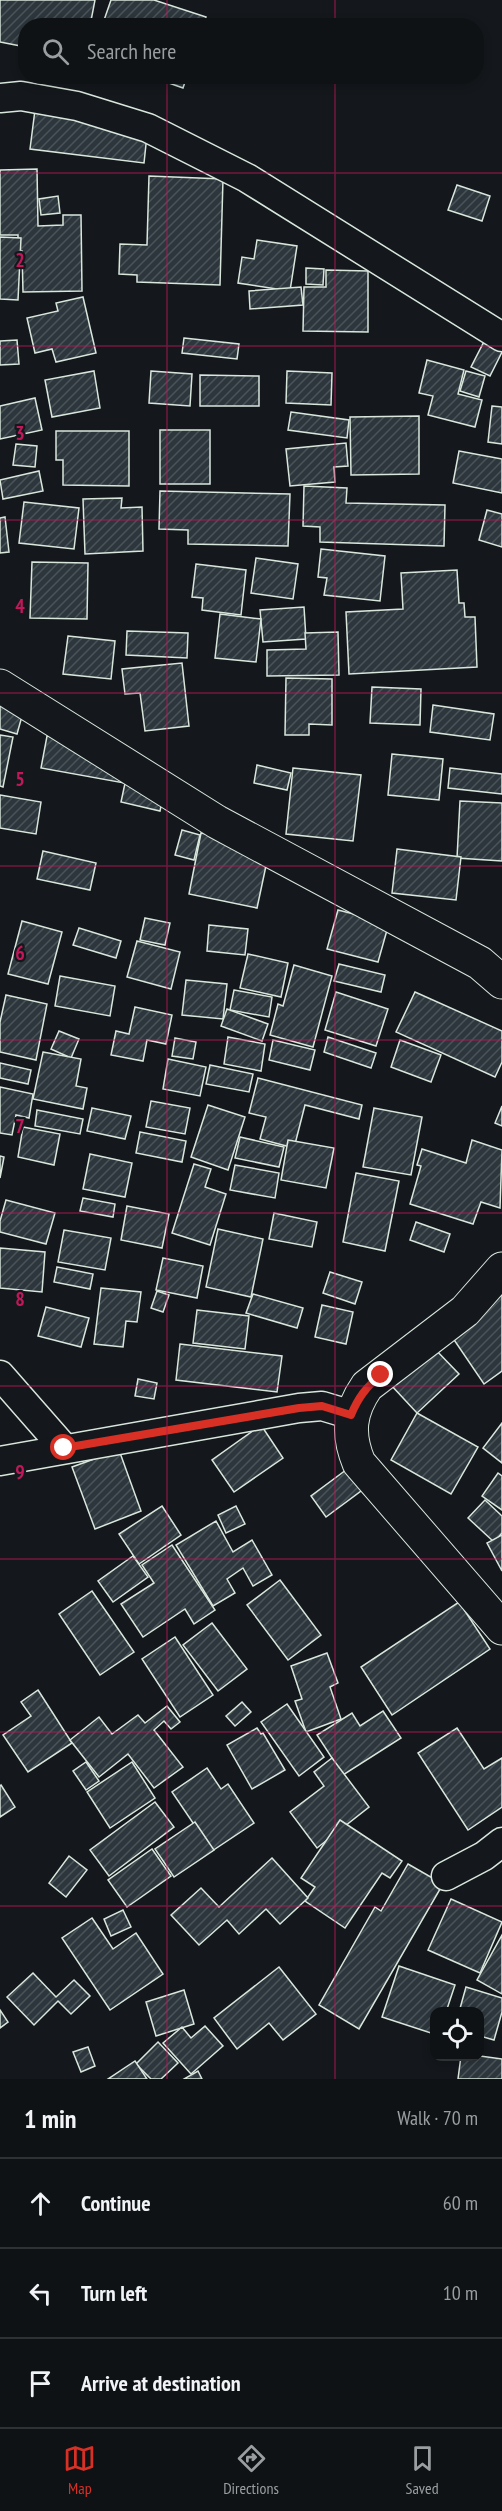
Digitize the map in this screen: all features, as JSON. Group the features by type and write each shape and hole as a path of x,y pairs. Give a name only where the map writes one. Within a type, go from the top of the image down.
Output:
{"street":[{"path":"0,98 21,96 76,106 148,128 247,178 502,337"},
{"path":"0,686 217,822 480,963 502,982"},
{"path":"502,1269 465,1311 367,1386 351,1415 351,1440 359,1463 502,1628"},
{"path":"0,1375 64,1448"},
{"path":"0,1461 299,1408 322,1406 351,1415"},
{"path":"446,1876 484,1856 502,1842"}],"building":[{"path":"0,0 95,0 92,18 18,18 18,45 0,42"},
{"path":"111,0 154,0 206,17 206,18 105,18"},
{"path":"172,84 184,84 183,88"},
{"path":"36,102 149,116 144,163 30,149"},
{"path":"37,169 38,226 63,225 63,215 81,215 82,291 23,292 22,251 18,251 18,235 0,235 0,170"},
{"path":"149,176 223,179 220,285 137,282 137,275 119,274 120,244 147,245"},
{"path":"457,185 490,196 482,221 448,210"},
{"path":"58,196 60,213 41,215 39,199"},
{"path":"0,237 21,238 18,300 0,299"},
{"path":"257,240 297,246 290,291 238,283 242,257 254,259"},
{"path":"306,268 324,269 323,285 306,284"},
{"path":"326,270 368,271 368,332 303,331 304,287 326,287"},
{"path":"301,287 303,305 250,309 249,291"},
{"path":"83,297 96,353 56,362 52,349 35,353 27,318 58,311 56,303"},
{"path":"491,328 502,333 502,352 490,376 471,367"},
{"path":"184,338 239,344 237,359 182,353"},
{"path":"17,340 19,364 0,365 0,341"},
{"path":"427,360 464,370 458,394 482,400 475,427 428,415 433,396 419,393"},
{"path":"94,371 100,408 52,417 45,380"},
{"path":"151,371 192,374 190,406 149,403"},
{"path":"287,371 332,373 331,405 286,403"},
{"path":"466,371 485,376 479,397 460,391"},
{"path":"200,375 259,376 259,406 200,406"},
{"path":"35,398 42,430 0,439 0,406"},
{"path":"492,406 502,407 502,444 488,442"},
{"path":"291,412 349,420 347,438 288,430"},
{"path":"419,416 419,474 351,475 350,417"},
{"path":"160,430 210,430 210,484 160,484"},
{"path":"56,431 129,431 129,486 63,485 63,460 56,460"},
{"path":"346,443 348,466 334,467 335,482 290,486 286,449"},
{"path":"16,444 37,446 35,467 13,465"},
{"path":"459,451 502,459 502,493 453,483"},
{"path":"39,471 43,491 3,499 0,480"},
{"path":"304,486 347,488 346,503 445,505 444,546 320,542 320,527 303,526"},
{"path":"160,491 290,494 288,546 188,544 188,530 159,529"},
{"path":"122,498 121,508 142,507 143,551 85,554 83,499"},
{"path":"24,502 79,508 74,549 19,543"},
{"path":"487,510 502,514 502,547 479,540"},
{"path":"5,517 9,552 0,553 0,518"},
{"path":"321,549 385,556 380,601 324,595 327,578 318,577"},
{"path":"256,558 298,564 293,599 251,593"},
{"path":"32,562 88,563 87,619 30,618"},
{"path":"196,564 246,570 241,615 202,610 203,598 192,597"},
{"path":"457,570 459,603 464,603 465,617 475,617 477,667 349,674 346,612 403,609 401,573"},
{"path":"304,607 306,639 263,642 260,610"},
{"path":"220,614 261,619 256,662 215,658"},
{"path":"127,631 188,633 187,658 126,655"},
{"path":"338,632 339,675 267,676 267,650 306,649 305,633"},
{"path":"68,636 115,641 111,679 63,674"},
{"path":"182,663 189,726 145,731 140,693 125,694 122,669"},
{"path":"286,678 332,679 332,725 309,724 309,735 285,735"},
{"path":"0,683 29,691 17,734 0,729"},
{"path":"372,687 421,689 420,725 370,723"},
{"path":"433,705 494,714 490,740 430,732"},
{"path":"0,735 13,737 3,787 0,786"},
{"path":"47,736 130,751 124,783 41,768"},
{"path":"392,754 443,759 439,800 388,795"},
{"path":"257,765 291,773 287,790 254,783"},
{"path":"293,768 361,775 353,841 286,834"},
{"path":"450,768 502,774 502,794 448,788"},
{"path":"127,774 166,783 160,811 121,802"},
{"path":"0,795 41,802 36,834 0,828"},
{"path":"460,801 502,803 502,861 457,858"},
{"path":"182,830 200,835 194,860 175,855"},
{"path":"201,833 270,847 257,908 189,894"},
{"path":"397,849 461,857 456,900 392,893"},
{"path":"43,851 96,863 90,890 37,879"},
{"path":"338,910 389,923 378,962 327,949"},
{"path":"145,918 170,923 165,945 140,940"},
{"path":"22,921 62,932 48,984 8,974"},
{"path":"209,925 248,929 245,955 207,951"},
{"path":"79,928 121,941 116,958 73,945"},
{"path":"137,941 180,952 171,989 127,977"},
{"path":"248,954 288,963 281,997 240,988"},
{"path":"339,964 385,975 381,992 334,981"},
{"path":"294,965 332,976 313,1047 270,1035 278,1004 283,1006"},
{"path":"60,976 115,986 110,1016 55,1006"},
{"path":"186,980 227,984 223,1019 182,1015"},
{"path":"234,990 272,997 269,1017 230,1010"},
{"path":"336,992 388,1009 376,1046 325,1030"},
{"path":"415,992 502,1031 502,1062 495,1077 396,1032"},
{"path":"6,995 47,1004 36,1060 0,1052 0,1022"},
{"path":"135,1007 172,1015 166,1044 147,1040 143,1061 111,1055 116,1031 129,1034"},
{"path":"227,1009 268,1024 262,1041 221,1026"},
{"path":"59,1031 79,1039 71,1058 51,1049"},
{"path":"228,1037 265,1044 261,1071 224,1064"},
{"path":"328,1037 376,1053 371,1068 324,1052"},
{"path":"175,1038 196,1042 193,1059 172,1056"},
{"path":"273,1040 315,1050 310,1070 269,1060"},
{"path":"400,1040 441,1055 431,1082 391,1067"},
{"path":"43,1052 81,1059 76,1086 87,1088 83,1109 33,1099"},
{"path":"168,1059 206,1067 200,1096 163,1089"},
{"path":"0,1063 31,1070 28,1084 0,1078"},
{"path":"210,1065 253,1074 249,1092 206,1084"},
{"path":"258,1078 362,1105 359,1119 305,1105 294,1148 260,1139 266,1117 249,1113"},
{"path":"0,1087 33,1094 29,1118 16,1115 12,1135 0,1133"},
{"path":"151,1101 190,1108 185,1134 146,1127"},
{"path":"208,1105 245,1117 228,1170 191,1157"},
{"path":"502,1106 502,1126 495,1123"},
{"path":"92,1108 131,1116 125,1139 87,1131"},
{"path":"374,1108 422,1117 411,1175 363,1167"},
{"path":"37,1110 83,1119 80,1134 35,1126"},
{"path":"23,1127 60,1134 54,1165 18,1157"},
{"path":"140,1132 186,1141 182,1162 136,1153"},
{"path":"240,1137 284,1147 279,1167 235,1158"},
{"path":"288,1140 334,1148 326,1188 281,1180"},
{"path":"472,1140 502,1150 500,1208 481,1202 473,1224 410,1204 421,1166 417,1165 422,1149 466,1163"},
{"path":"90,1154 132,1163 125,1197 83,1189"},
{"path":"0,1156 4,1157 0,1178"},
{"path":"194,1164 211,1169 205,1187 226,1194 210,1245 172,1233"},
{"path":"235,1165 279,1173 275,1198 230,1190"},
{"path":"356,1173 399,1181 385,1251 343,1242"},
{"path":"83,1198 115,1204 113,1217 80,1211"},
{"path":"6,1200 55,1213 46,1244 0,1232 0,1221"},
{"path":"127,1206 169,1214 162,1248 121,1240"},
{"path":"274,1213 317,1222 312,1247 269,1239"},
{"path":"416,1222 450,1234 444,1252 410,1240"},
{"path":"218,1229 263,1239 251,1297 206,1287"},
{"path":"64,1230 111,1238 105,1270 58,1262"},
{"path":"0,1248 45,1252 42,1292 0,1288"},
{"path":"163,1258 203,1266 197,1298 156,1290"},
{"path":"57,1267 93,1274 90,1289 54,1282"},
{"path":"330,1272 362,1282 355,1304 323,1293"},
{"path":"101,1288 141,1292 137,1322 126,1321 123,1347 94,1344"},
{"path":"157,1291 169,1295 163,1312 151,1308"},
{"path":"253,1294 303,1308 297,1328 246,1313"},
{"path":"502,1294 502,1371 484,1384 446,1328"},
{"path":"322,1305 353,1312 346,1344 315,1337"},
{"path":"46,1307 89,1318 81,1347 38,1336"},
{"path":"197,1310 249,1316 245,1349 193,1343"},
{"path":"180,1344 282,1356 277,1392 176,1380"},
{"path":"433,1347 459,1374 417,1413 391,1385"},
{"path":"138,1379 157,1383 154,1399 135,1396"},
{"path":"417,1413 478,1447 451,1494 391,1460"},
{"path":"502,1423 502,1463 483,1448"},
{"path":"261,1425 283,1458 234,1492 212,1460"},
{"path":"119,1450 141,1511 95,1529 72,1467"},
{"path":"350,1467 365,1488 326,1517 311,1496"},
{"path":"498,1473 502,1476 502,1510 482,1496"},
{"path":"485,1500 502,1516 502,1533 494,1542 468,1518"},
{"path":"162,1506 181,1535 139,1564 119,1534"},
{"path":"236,1506 245,1524 226,1533 218,1515"},
{"path":"216,1521 233,1552 252,1540 272,1575 253,1586 243,1568 227,1579 235,1593 213,1606 176,1545"},
{"path":"502,1535 502,1571 487,1543"},
{"path":"172,1545 215,1610 194,1624 185,1609 143,1637 121,1604 154,1583 142,1565"},
{"path":"133,1556 148,1577 113,1602 98,1581"},
{"path":"280,1580 321,1635 288,1660 247,1605"},
{"path":"92,1591 134,1652 100,1675 59,1614"},
{"path":"459,1602 490,1649 392,1715 361,1667"},
{"path":"212,1623 247,1669 218,1691 183,1645"},
{"path":"175,1637 213,1695 180,1717 142,1659"},
{"path":"327,1653 338,1683 330,1687 341,1719 306,1732 295,1701 302,1699 291,1666"},
{"path":"38,1690 72,1743 28,1772 3,1735 31,1716 21,1702"},
{"path":"242,1702 251,1712 235,1726 226,1716"},
{"path":"287,1704 324,1757 299,1776 261,1722"},
{"path":"167,1706 180,1722 171,1729 164,1721 154,1730 183,1767 154,1788 128,1754 99,1777 70,1740 99,1717 112,1734 138,1715 145,1723"},
{"path":"383,1711 401,1738 343,1775 317,1735 352,1713 360,1726"},
{"path":"257,1728 261,1734 263,1733 285,1770 252,1789 227,1745"},
{"path":"457,1728 484,1769 502,1758 502,1807 468,1830 418,1753"},
{"path":"332,1758 369,1807 317,1848 290,1812 324,1786 314,1772"},
{"path":"86,1762 99,1781 86,1790 73,1771"},
{"path":"132,1762 155,1798 110,1828 87,1792"},
{"path":"207,1768 221,1789 228,1784 254,1823 212,1851 172,1792"},
{"path":"0,1786 15,1807 0,1817"},
{"path":"155,1802 174,1827 109,1876 90,1850"},
{"path":"340,1820 402,1861 390,1878 382,1873 345,1928 305,1901 315,1887 301,1878"},
{"path":"195,1822 214,1850 174,1877 155,1849"},
{"path":"152,1849 171,1876 127,1907 108,1880"},
{"path":"69,1856 87,1870 66,1897 49,1883"},
{"path":"272,1858 308,1898 280,1924 266,1909 239,1934 227,1920 199,1945 171,1915 201,1888 219,1907"},
{"path":"408,1864 443,1884 359,2029 319,2005 375,1907 381,1911"},
{"path":"451,1899 502,1922 480,1973 428,1950"},
{"path":"123,1910 131,1927 111,1936 104,1919"},
{"path":"92,1918 113,1949 136,1933 163,1974 110,2010 62,1938"},
{"path":"502,1935 502,1994 477,1980"},
{"path":"399,1966 455,1985 448,2007 430,2007 430,2033 382,2017"},
{"path":"279,1967 316,2014 283,2040 269,2023 237,2049 214,2018"},
{"path":"33,1973 56,1997 74,1980 90,1996 71,2014 58,2001 34,2025 7,1997"},
{"path":"466,1987 502,1998 502,2012 494,2040 484,2037 484,2007 460,2007"},
{"path":"184,1990 194,2024 156,2036 146,2002"},
{"path":"0,2010 8,2022 0,2028"},
{"path":"205,2026 223,2046 191,2074 163,2043 182,2027 191,2038"},
{"path":"158,2042 178,2063 161,2079 151,2079 136,2064"},
{"path":"88,2047 95,2066 81,2072 73,2052"},
{"path":"484,2057 502,2059 502,2079 458,2079 460,2061 484,2061"},
{"path":"135,2061 147,2079 108,2079"},
{"path":"198,2071 202,2079 184,2079"}],"route":[{"path":"64,1448 299,1408 322,1406 351,1415 367,1386 381,1375"}]}
